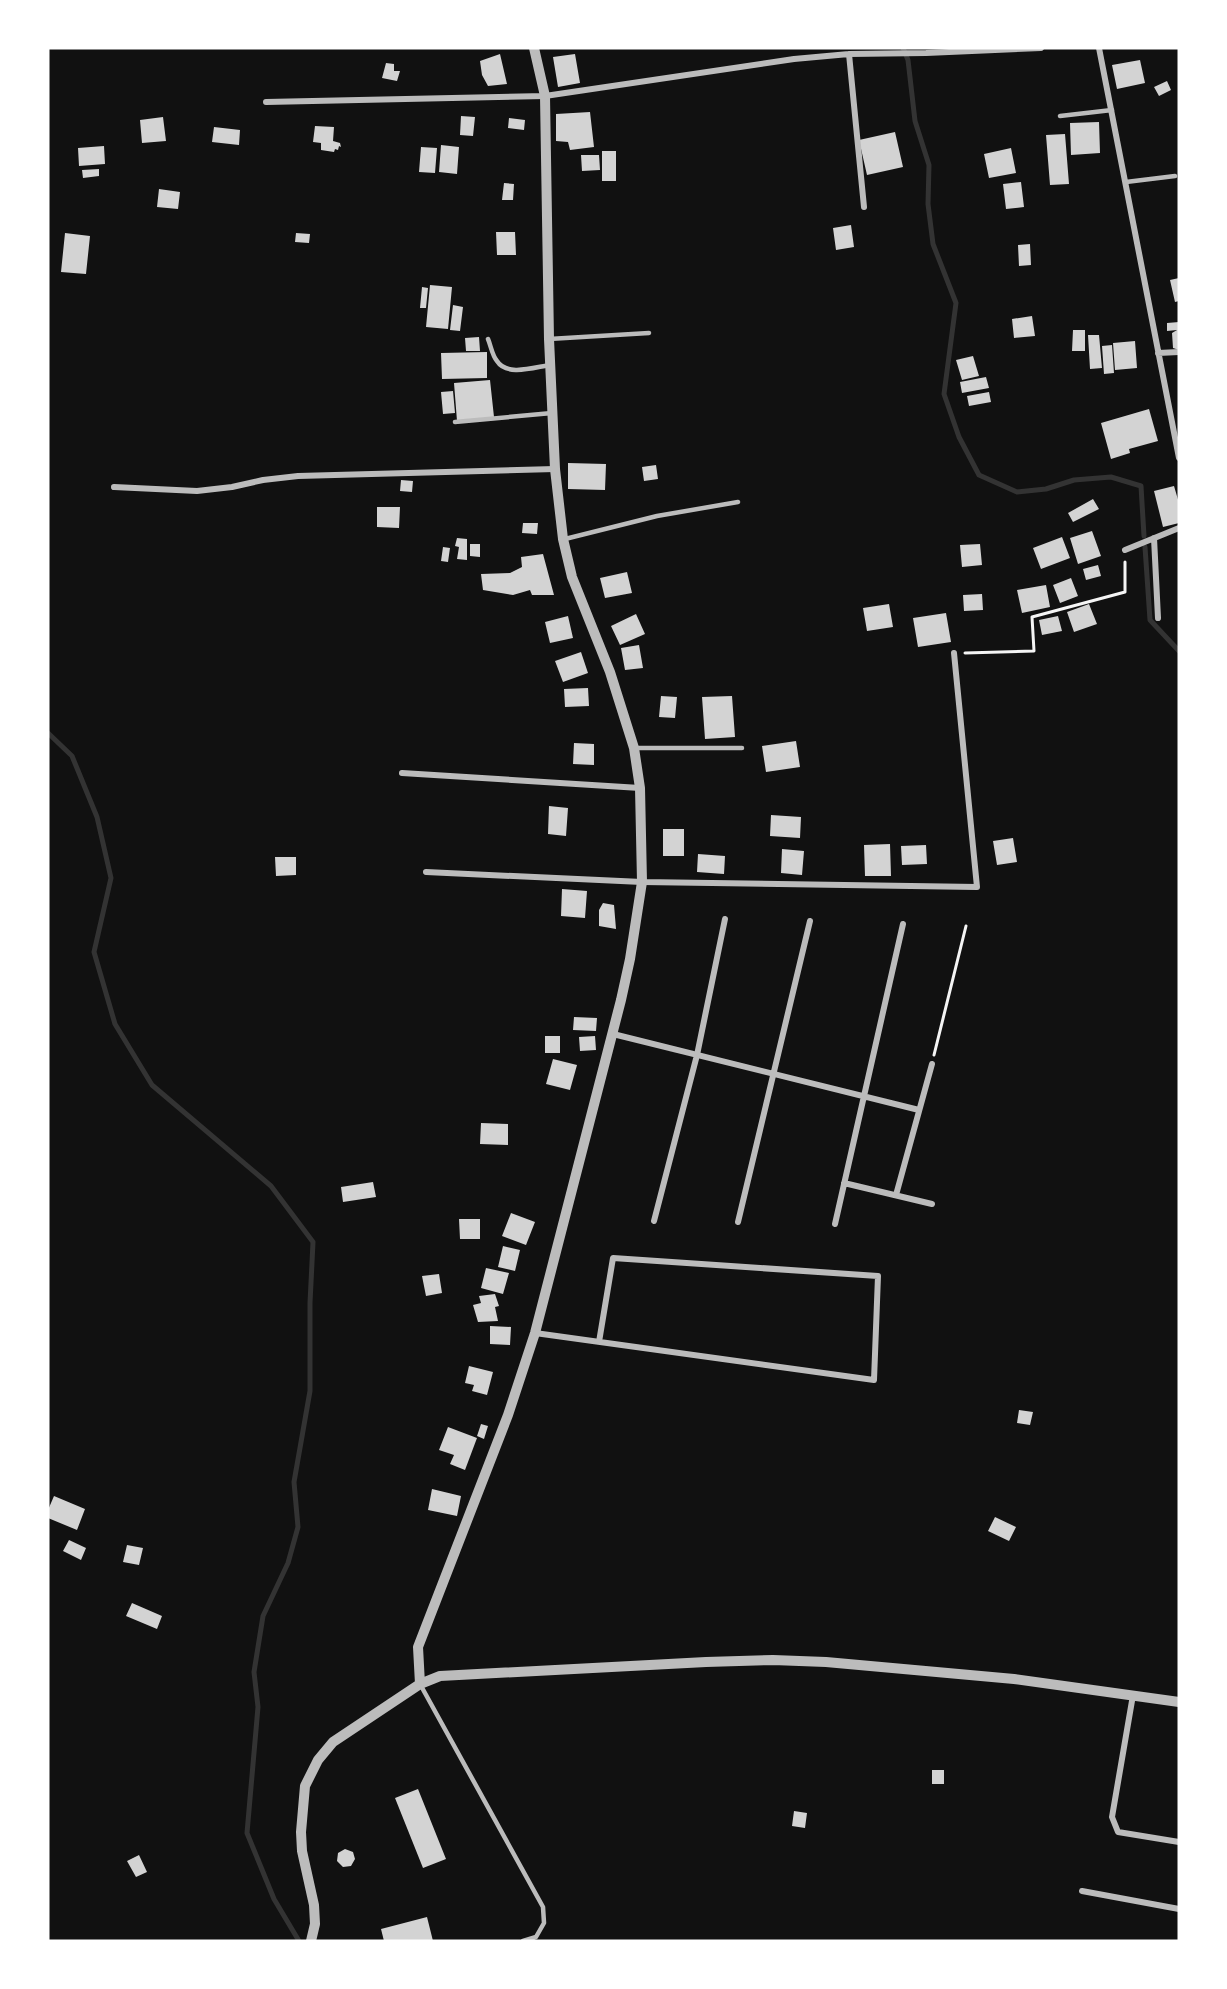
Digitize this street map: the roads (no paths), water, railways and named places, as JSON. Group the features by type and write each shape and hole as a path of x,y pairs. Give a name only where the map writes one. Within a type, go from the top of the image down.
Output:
{"street":[{"path":"420,1684 418,1647 508,1415 535,1333 613,1034 630,959 642,882 640,788 634,748 610,672 572,577 563,539 555,469 550,365 545,96 534,48"},
{"path":"266,102 545,96 748,65 849,54 1041,48"},
{"path":"1099,48 1179,458"},
{"path":"849,54 864,207"},
{"path":"1158,353 1179,352"},
{"path":"114,487 197,491 298,476 555,469"},
{"path":"1125,550 1179,528"},
{"path":"1154,538 1158,618"},
{"path":"426,872 642,882 977,887 954,653"},
{"path":"402,773 640,788"},
{"path":"654,1221 697,1055 725,919"},
{"path":"738,1222 810,921"},
{"path":"835,1224 903,924"},
{"path":"613,1034 919,1110"},
{"path":"896,1195 932,1064"},
{"path":"844,1183 932,1204"},
{"path":"535,1333 599,1342 874,1380 878,1276 613,1258 599,1342"},
{"path":"312,1940 315,1923 314,1905 302,1851 304,1786 318,1760 333,1742 420,1684 440,1676 584,1667 773,1660 826,1662 1014,1679 1179,1702"},
{"path":"1133,1695 1112,1817 1118,1832 1179,1842"},
{"path":"1082,1891 1179,1909"}],"lane":[{"path":"1060,116 1112,110"},
{"path":"1126,182 1175,176"},
{"path":"549,339 649,333"},
{"path":"488,339 496,360 502,368 512,370 550,365"},
{"path":"455,422 552,413"},
{"path":"563,539 657,516 738,502"},
{"path":"634,748 742,748"},
{"path":"420,1684 543,1907 544,1923 536,1937 523,1941"}],"waterway":[{"path":"903,48 908,60 915,121 929,165 928,204 933,244 956,303 944,394 959,437 979,475 1017,492 1046,489 1074,480 1111,477 1141,486 1144,536"},
{"path":"1145,547 1150,620 1179,651"},
{"path":"48,733 72,756 97,817 111,878 94,952 115,1024 152,1085 271,1186 313,1242 310,1391 294,1482 298,1527 288,1563 263,1616 254,1672 258,1707 247,1833 274,1899 299,1941"}]}
